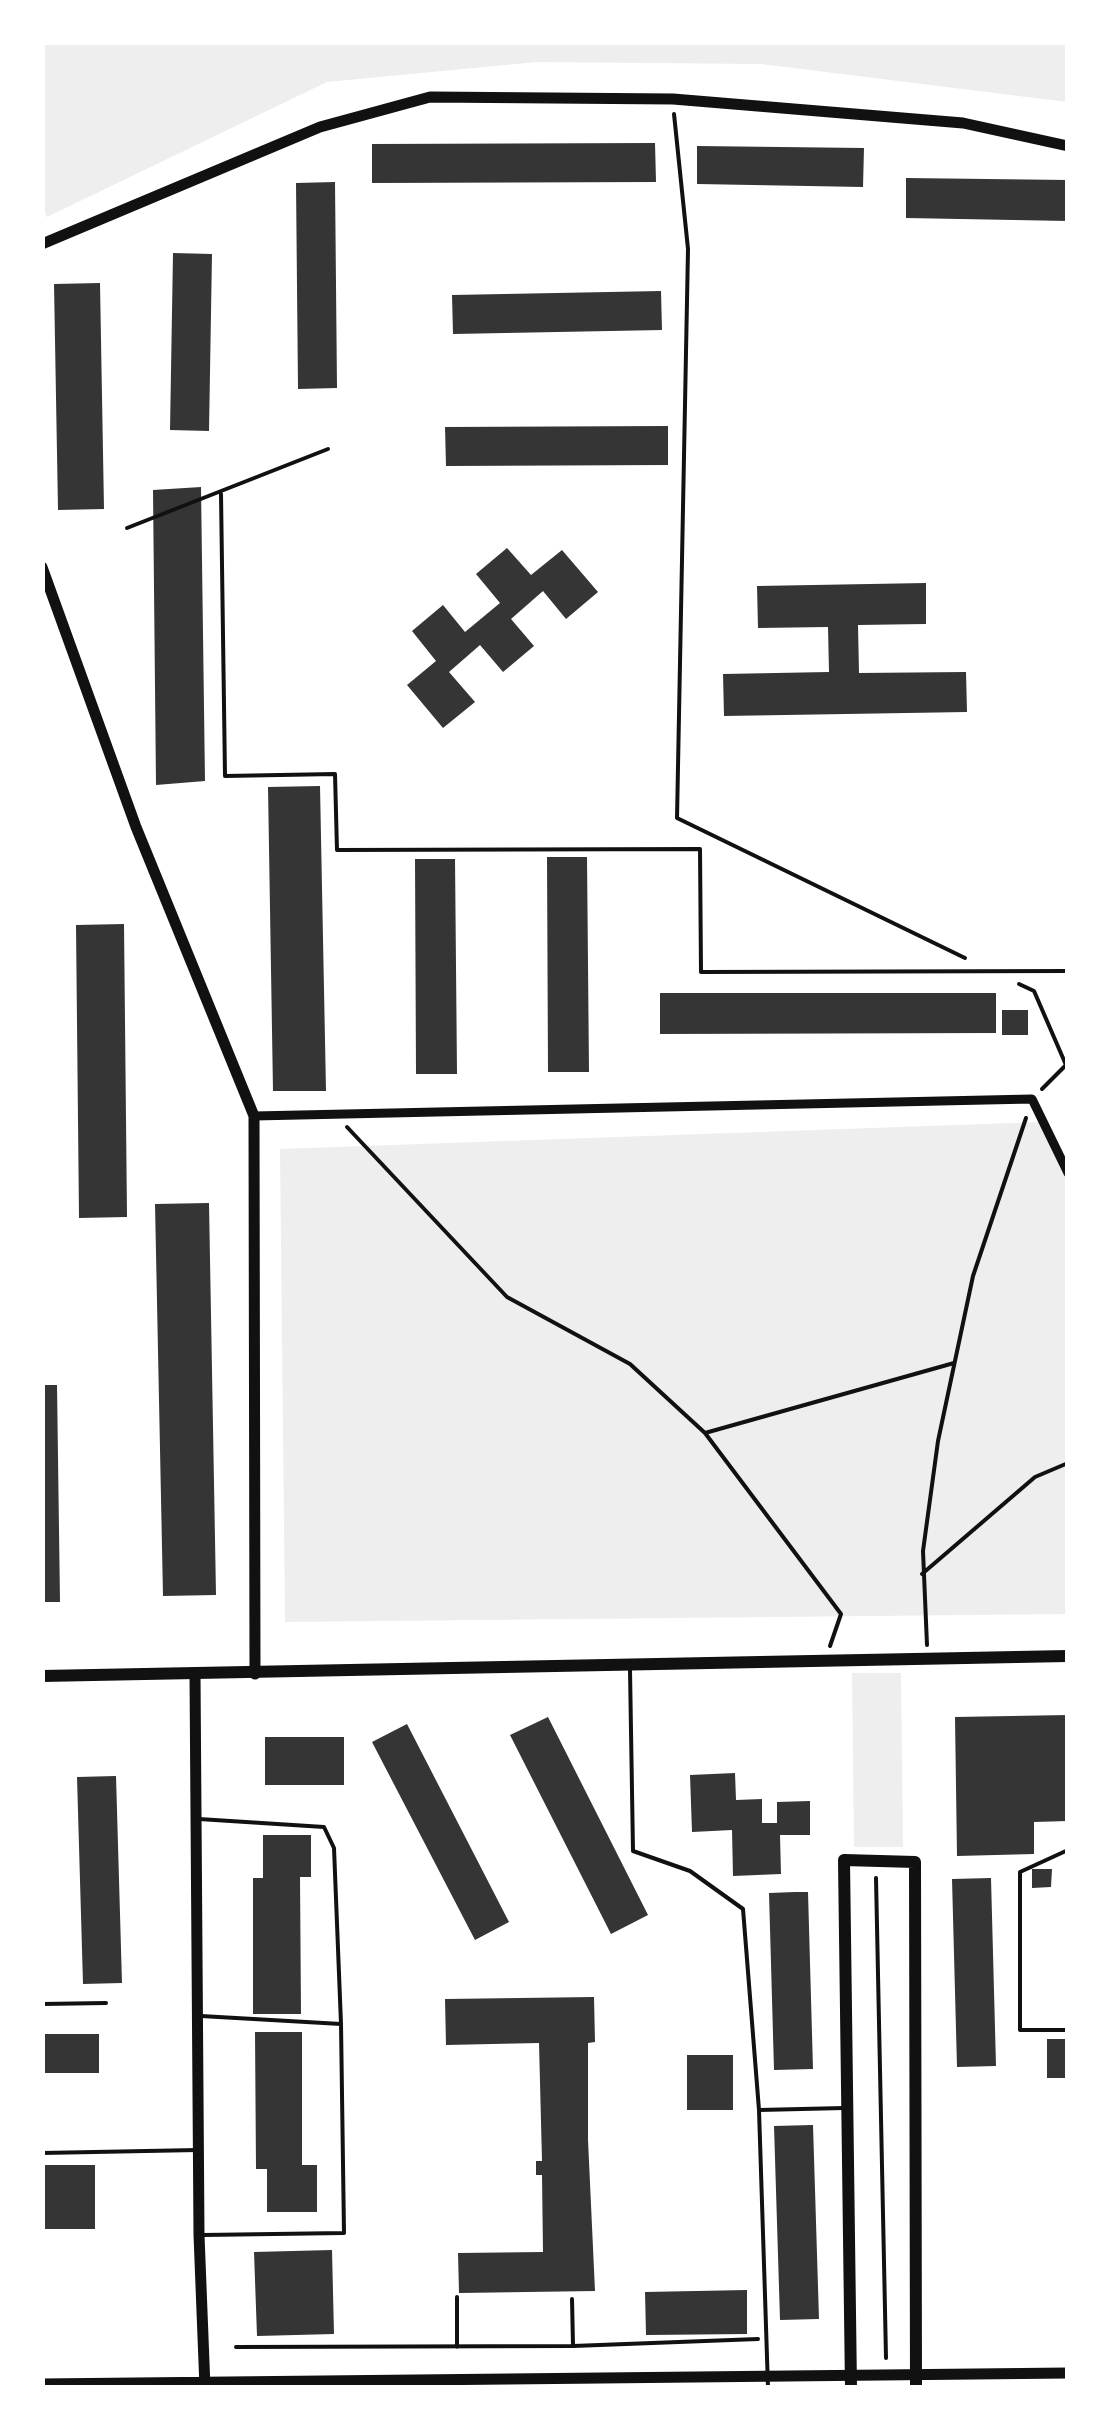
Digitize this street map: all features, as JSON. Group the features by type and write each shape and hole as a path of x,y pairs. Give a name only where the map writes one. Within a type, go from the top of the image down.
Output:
{"main road":[{"path":"42,1676 824,1662 914,1656 928,1661 1068,1656"},
{"path":"851,2382 844,1860 916,1862 916,2381"}],"street":[{"path":"42,244 320,127 430,97 673,99 963,123 1068,146"},
{"path":"42,567 136,827 254,1116 255,1674"},
{"path":"254,1116 1032,1099 1068,1173"},
{"path":"195,1674 198,2235 205,2386"},
{"path":"42,2384 851,2382 886,2376 916,2381 1006,2381 1068,2373"}],"lane":[{"path":"127,528 328,448"},
{"path":"220,494 225,776 334,774 336,850 700,849 701,972 1068,971"},
{"path":"630,1665 633,1851 690,1871 743,1909 758,2110 768,2382"},
{"path":"193,1819 324,1827 334,1848 344,2233 198,2235"},
{"path":"1068,1850 1020,1872 1020,2030 1068,2030"},
{"path":"42,2004 106,2003"},
{"path":"197,2016 341,2024"},
{"path":"758,2110 845,2108"},
{"path":"42,2153 199,2150"}],"path":[{"path":"673,99 688,248 677,818 980,965"},
{"path":"928,1661 922,1574 938,1441 973,1276 1032,1099 1067,1066 1034,991 1016,982"},
{"path":"334,1112 508,1297 630,1364 705,1432 841,1614 824,1662"},
{"path":"705,1432 954,1363"},
{"path":"922,1574 1035,1477 1068,1463"},
{"path":"876,1878 886,2376"},
{"path":"457,2298 457,2347"},
{"path":"572,2300 573,2346"},
{"path":"236,2347 573,2346 767,2338"}],"shaded area":[{"path":"43,42 1067,43 1067,102 761,64 537,62 327,82 47,217 42,208"},
{"path":"1040,1122 1067,1180 1067,1614 285,1622 280,1149"},
{"path":"852,1673 901,1673 903,1847 854,1847"}],"building":[{"path":"655,143 656,182 372,183 372,144"},
{"path":"697,146 864,148 863,187 697,184"},
{"path":"906,178 1068,180 1068,221 906,218"},
{"path":"335,182 337,388 298,389 296,183"},
{"path":"173,253 212,254 209,431 170,430"},
{"path":"100,283 104,509 58,510 54,284"},
{"path":"661,291 662,330 453,334 452,295"},
{"path":"668,426 668,465 446,466 445,427"},
{"path":"201,487 205,781 156,785 153,490"},
{"path":"507,548 531,575 562,550 598,592 566,619 543,591 511,619 534,646 503,672 480,645 449,672 475,702 443,728 407,685 436,661 412,631 443,605 465,632 500,603 476,574"},
{"path":"926,583 926,624 858,625 859,673 966,672 967,712 724,716 723,674 829,672 828,627 758,628 757,586"},
{"path":"320,786 326,1091 273,1091 268,787"},
{"path":"547,857 587,857 589,1072 548,1072"},
{"path":"415,859 455,859 457,1074 416,1074"},
{"path":"124,924 127,1217 79,1218 76,925"},
{"path":"660,993 996,993 996,1033 660,1034"},
{"path":"1002,1010 1028,1010 1028,1035 1002,1035"},
{"path":"209,1203 216,1595 163,1596 155,1204"},
{"path":"42,1385 57,1385 60,1602 42,1602"},
{"path":"1068,1715 1068,1821 1034,1822 1034,1854 957,1856 955,1717"},
{"path":"548,1717 648,1915 611,1934 510,1735"},
{"path":"407,1724 509,1922 475,1940 372,1742"},
{"path":"265,1737 344,1737 344,1785 265,1785"},
{"path":"735,1773 736,1800 762,1799 762,1823 777,1823 777,1802 810,1801 810,1835 780,1835 781,1874 733,1876 732,1830 692,1832 690,1775"},
{"path":"116,1776 122,1983 83,1984 77,1777"},
{"path":"263,1835 311,1835 311,1877 300,1877 301,2014 253,2014 253,1878 263,1878"},
{"path":"1032,1869 1052,1869 1051,1887 1032,1888"},
{"path":"991,1878 996,2066 957,2067 952,1879"},
{"path":"808,1892 813,2069 774,2070 769,1893"},
{"path":"594,1997 595,2042 588,2043 588,2140 595,2291 459,2293 458,2253 543,2252 542,2175 536,2175 536,2161 542,2161 539,2043 446,2045 445,1999"},
{"path":"255,2032 302,2032 302,2165 317,2165 317,2212 267,2212 267,2169 256,2169"},
{"path":"42,2034 99,2034 99,2073 42,2073"},
{"path":"1047,2039 1068,2039 1068,2078 1047,2078"},
{"path":"687,2055 733,2055 733,2110 687,2110"},
{"path":"813,2125 819,2319 780,2320 774,2126"},
{"path":"42,2165 95,2165 95,2229 42,2229"},
{"path":"332,2250 334,2334 257,2336 254,2252"},
{"path":"747,2290 747,2334 646,2335 645,2292"}]}
